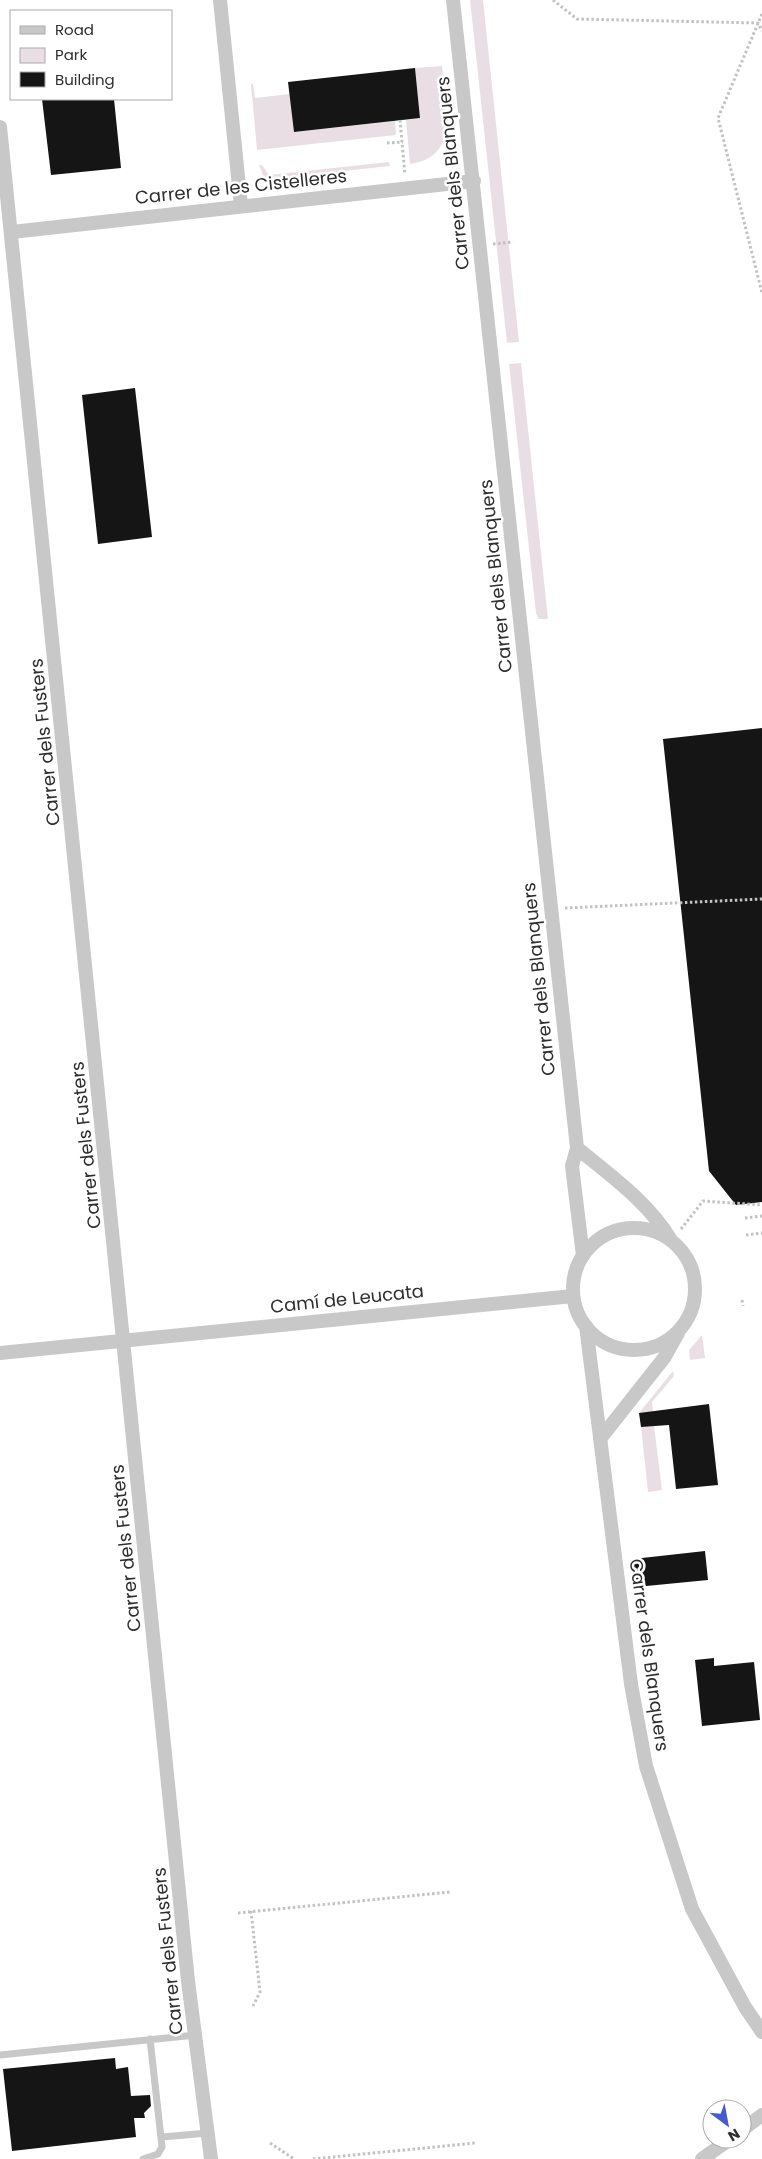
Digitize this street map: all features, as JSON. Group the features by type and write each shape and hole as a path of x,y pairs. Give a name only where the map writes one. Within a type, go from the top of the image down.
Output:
{"street":[{"path":"220,0 241,206"},
{"name":"Carrer dels Blanquers","path":"453,0 577,1148 572,1166 582,1256"},
{"name":"Carrer dels Fusters","path":"0,127 188,1981 211,2159"},
{"name":"Carrer de les Cistelleres","path":"12,232 474,181"},
{"path":"577,1148 648,1207 671,1241 686,1257 694,1278 693,1300 685,1320 664,1358 600,1440"},
{"path":"671,1241 651,1230 629,1228 607,1234 597,1240 582,1256 574,1275 573,1296 578,1312 586,1326 603,1341 614,1346 636,1349 659,1344 669,1338 685,1320"},
{"name":"Camí de Leucata","path":"0,1352 573,1296"},
{"name":"Carrer dels Blanquers","path":"586,1326 631,1684 646,1766 692,1909 745,2007 762,2032"},
{"path":"702,2159 716,2149"}],"lane":[{"path":"0,2054 196,2035"},
{"path":"143,2159 158,2154 162,2147 150,2039"},
{"path":"162,2137 208,2133"}],"path":[{"path":"553,0 577,19 758,24"},
{"path":"762,14 718,118 762,293"},
{"path":"758,24 762,31"},
{"path":"400,120 405,169"},
{"path":"387,142 402,142"},
{"path":"496,244 512,242"},
{"path":"550,909 762,899"},
{"path":"671,1241 703,1201 762,1205"},
{"path":"745,1218 762,1216"},
{"path":"746,1235 762,1233"},
{"path":"742,1300 743,1306"},
{"path":"238,1913 450,1892"},
{"path":"251,1911 260,1992 253,2006"},
{"path":"270,2143 294,2159"},
{"path":"313,2159 475,2143"}],"green space":[{"path":"470,0 483,0 519,342 507,343"},
{"path":"442,66 447,111 447,126 444,140 437,151 426,159 410,164 406,120 420,118 415,68"},
{"path":"251,84 253,84 255,98 290,94 294,132 395,121 396,135 257,150"},
{"path":"389,162 390,166 270,179 263,175 259,165 262,165 269,175"},
{"path":"521,363 548,619 539,619 536,613 509,364"},
{"path":"702,1335 705,1358 690,1360 689,1350"},
{"path":"673,1371 674,1376 652,1402 653,1412 639,1413"},
{"path":"654,1426 662,1490 648,1492 641,1427"}],"building":[{"path":"415,68 420,118 294,132 288,82"},
{"path":"42,100 114,100 121,168 51,175"},
{"path":"135,388 152,537 98,544 82,395"},
{"path":"762,728 762,1202 736,1205 709,1171 663,739"},
{"path":"709,1404 718,1485 676,1489 669,1425 641,1427 639,1413"},
{"path":"705,1551 708,1580 636,1587 633,1559"},
{"path":"714,1658 714,1666 754,1662 760,1720 702,1726 695,1660"},
{"path":"115,2058 116,2069 128,2067 131,2096 150,2095 151,2106 144,2113 145,2118 134,2118 136,2137 12,2151 3,2069"}]}
